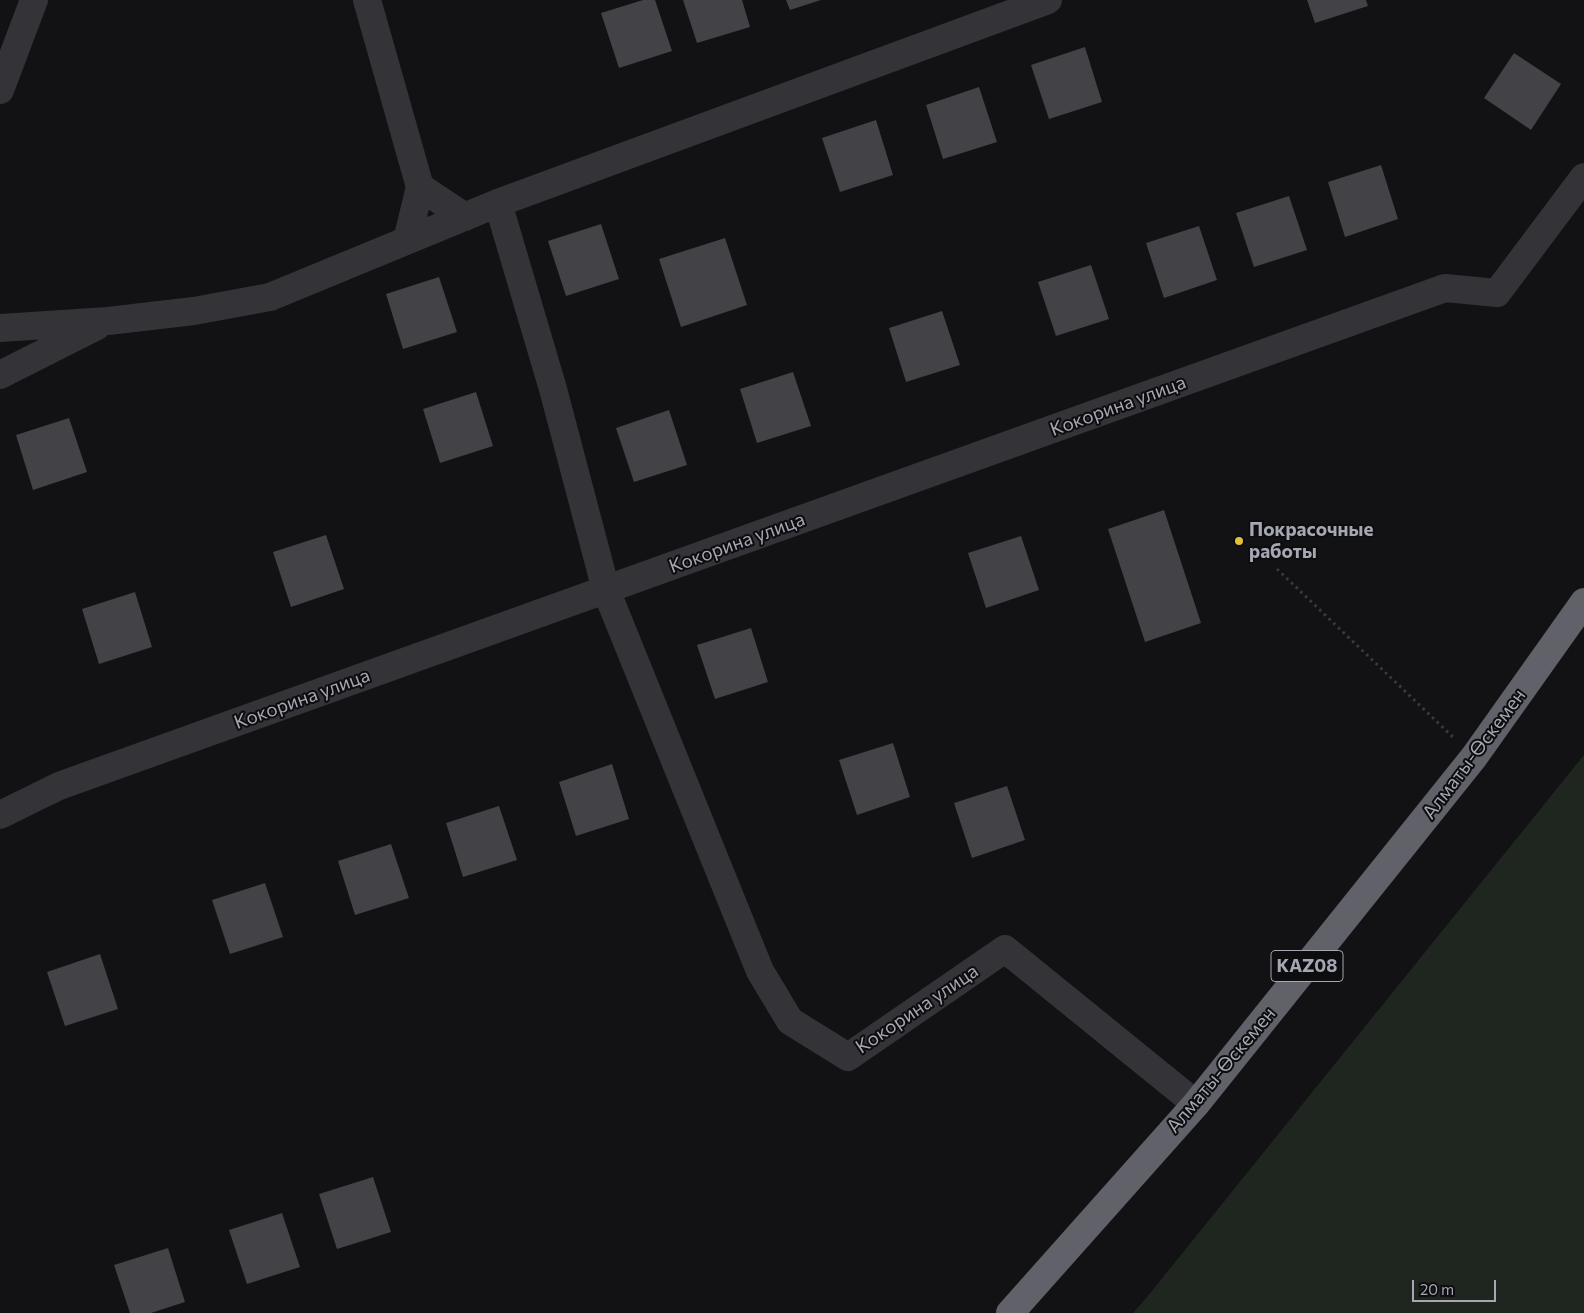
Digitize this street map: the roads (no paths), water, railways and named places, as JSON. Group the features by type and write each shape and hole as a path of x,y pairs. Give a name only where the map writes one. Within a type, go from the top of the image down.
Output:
{"highway":[{"name":"Алматы-Өскемен","path":"1010,1313 1196,1104 1474,757 1584,602"}],"street":[{"path":"0,90 34,0"},
{"path":"368,0 420,187 407,240"},
{"path":"0,328 108,321 194,310 270,297 498,203 1048,0"},
{"name":"Кокорина улица","path":"0,815 59,786 1445,288 1497,293 1584,177"},
{"path":"420,187 465,217"},
{"path":"498,203 553,389 606,590"},
{"path":"0,375 108,321"},
{"name":"Кокорина улица","path":"606,590 760,971 790,1020 848,1057 1005,949 1196,1104"}],"place":[{"name":"Покрасочные работы","path":"1239,541"}]}
